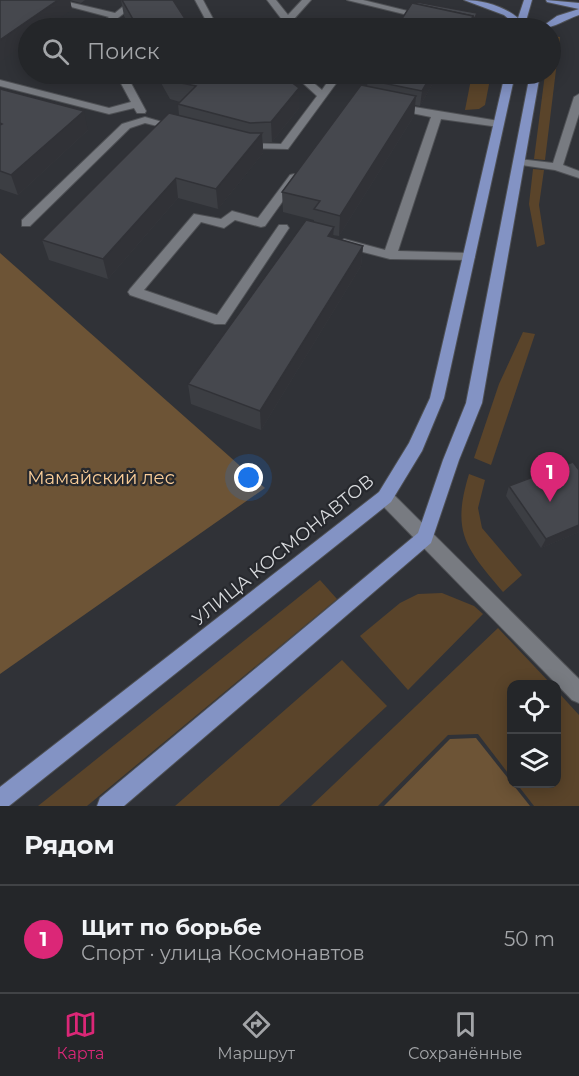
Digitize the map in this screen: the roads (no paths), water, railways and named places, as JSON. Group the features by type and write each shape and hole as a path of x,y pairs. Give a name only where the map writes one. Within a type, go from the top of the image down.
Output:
{"main road":[{"path":"468,0 507,13 512,18"},
{"path":"523,18 528,0"},
{"path":"546,18 551,0 579,6"},
{"path":"560,18 579,12"},
{"name":"УЛИЦА КОСМОНАВТОВ","path":"0,800 385,497 416,446 437,398 508,84"},
{"path":"108,806 425,538 451,460 474,403 533,84"}],"lane":[{"path":"49,0 117,16"},
{"path":"114,18 137,0"},
{"path":"198,0 208,18"},
{"path":"272,0 281,18"},
{"path":"291,18 307,0"},
{"path":"351,0 433,18"},
{"path":"0,83 109,111 137,104"},
{"path":"126,84 146,120"},
{"path":"309,84 323,96"},
{"path":"230,142 251,148 284,147 331,84"},
{"path":"557,167 579,97"},
{"path":"385,104 437,116 499,124"},
{"path":"390,255 437,116"},
{"path":"26,223 126,126 146,120 188,131"},
{"path":"519,162 557,167 579,175"},
{"path":"261,223 303,165"},
{"path":"283,228 220,321 135,292 198,217 224,224 232,215 283,228 300,233"},
{"path":"332,241 390,255 469,257"},
{"path":"385,497 579,693"}],"place":[{"name":"Щит по борьбе","path":"550,502"}],"park label":[{"name":"Мамайский лес","path":"101,478"}]}
